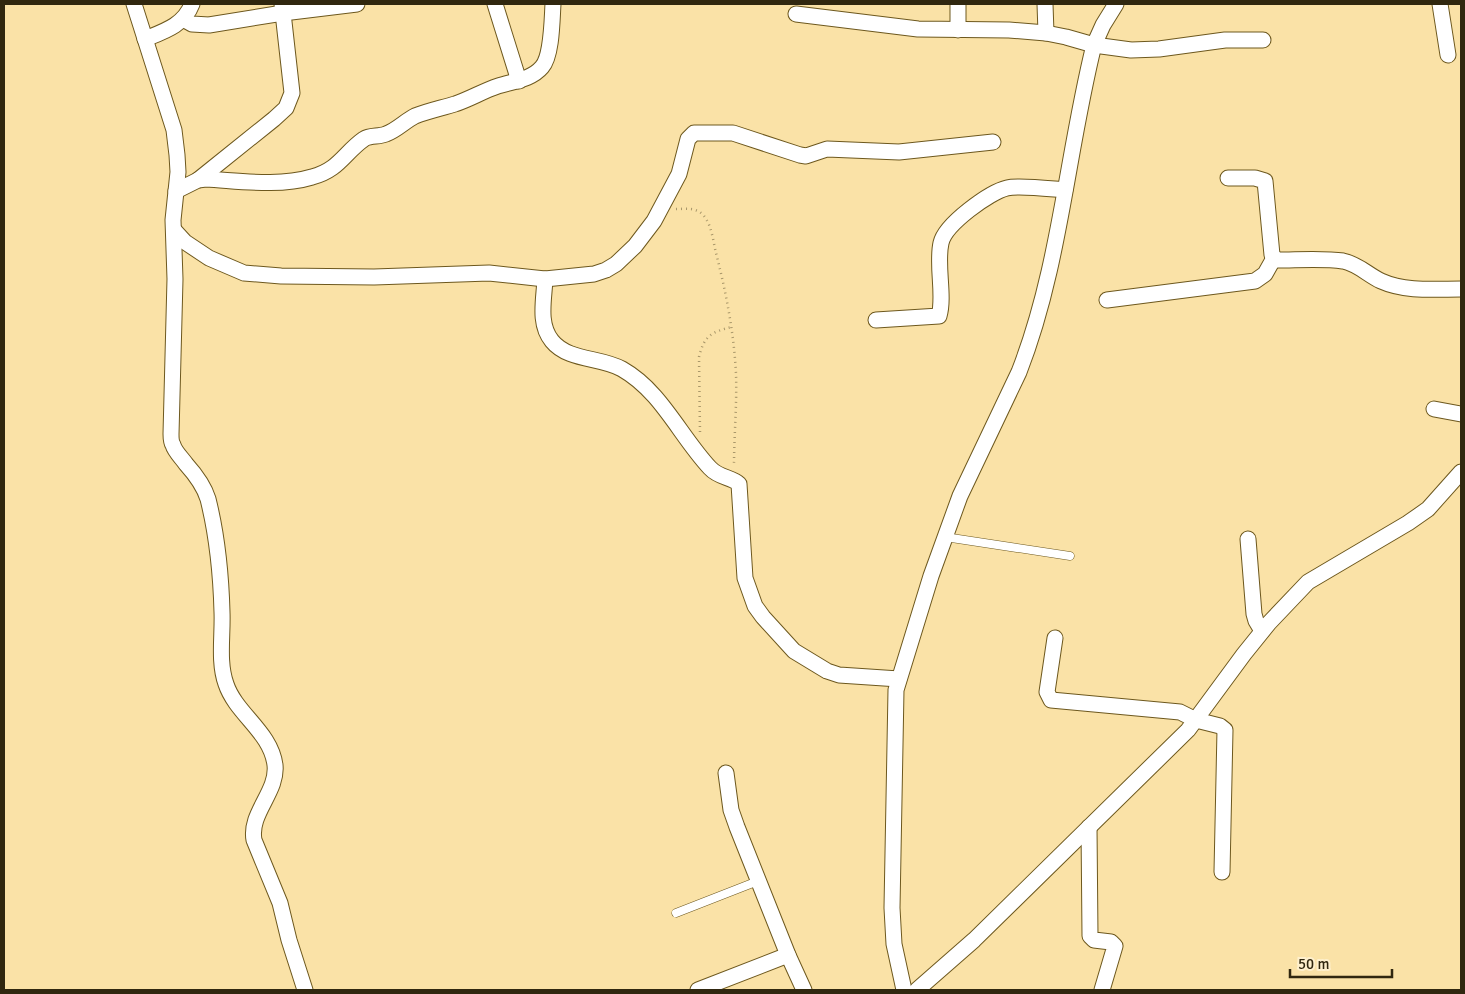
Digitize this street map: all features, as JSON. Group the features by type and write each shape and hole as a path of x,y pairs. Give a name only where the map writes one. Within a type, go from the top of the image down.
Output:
{"street":[{"path":"134,4 174,130 178,172 174,230 172,445 195,474 208,498 218,562 222,610 223,676 233,699 268,744 275,766 272,786 255,822 253,834 280,903 289,940 305,990"},
{"path":"145,39 173,28 183,19 192,4"},
{"path":"183,19 192,24 209,26 282,8 357,4"},
{"path":"495,4 519,81"},
{"path":"198,180 276,182 314,177 338,164 368,138 387,134 416,116 462,101 496,87 519,81 537,72 544,65 548,56 553,4"},
{"path":"958,4 958,30"},
{"path":"1045,4 1046,33"},
{"path":"904,990 894,944 892,908 896,690 931,576 960,496 1011,390 1026,354 1049,272 1094,45 1103,25 1116,4"},
{"path":"1440,4 1448,56"},
{"path":"176,191 198,180 286,108 292,87 282,8"},
{"path":"796,14 899,27 1046,33 1094,45 1131,50 1159,49 1225,40 1263,40"},
{"path":"174,230 185,242 209,258 244,273 281,276 374,277 489,273 545,279 594,274 616,264 635,246 654,220 679,174 688,139 694,133 732,133 800,156 806,156 827,149 899,152 993,142"},
{"path":"1228,178 1255,178 1265,181 1272,255 1274,258"},
{"path":"876,320 939,316 939,258 943,236 952,225 991,194 1010,187 1065,190"},
{"path":"1274,258 1343,261 1361,268 1382,281 1395,285 1461,289"},
{"path":"1108,300 1256,281 1265,274 1274,258"},
{"path":"545,279 543,322 546,332 554,343 563,350 622,368 633,376 665,409 710,468 724,478 734,480 739,484 741,489 745,578 752,599 763,617 794,651 827,671 839,675 899,679"},
{"path":"1434,409 1461,414"},
{"path":"917,990 974,940 1188,730 1262,631 1308,582 1408,523 1428,509 1461,472"},
{"path":"1248,539 1254,614 1262,631"},
{"path":"1055,638 1047,692 1051,700 1180,712 1196,720 1220,726 1225,730 1222,872"},
{"path":"726,774 731,810 758,882 804,990"},
{"path":"1089,827 1090,936 1094,940 1112,942 1115,946 1102,990"},
{"path":"698,990 788,955"}],"lane":[{"path":"945,537 1070,556"},
{"path":"676,913 758,882"}],"path":[{"path":"660,210 691,209 704,216 709,224 732,326 736,374 734,480"},
{"path":"700,454 699,357 706,339 717,330 732,326"}]}
